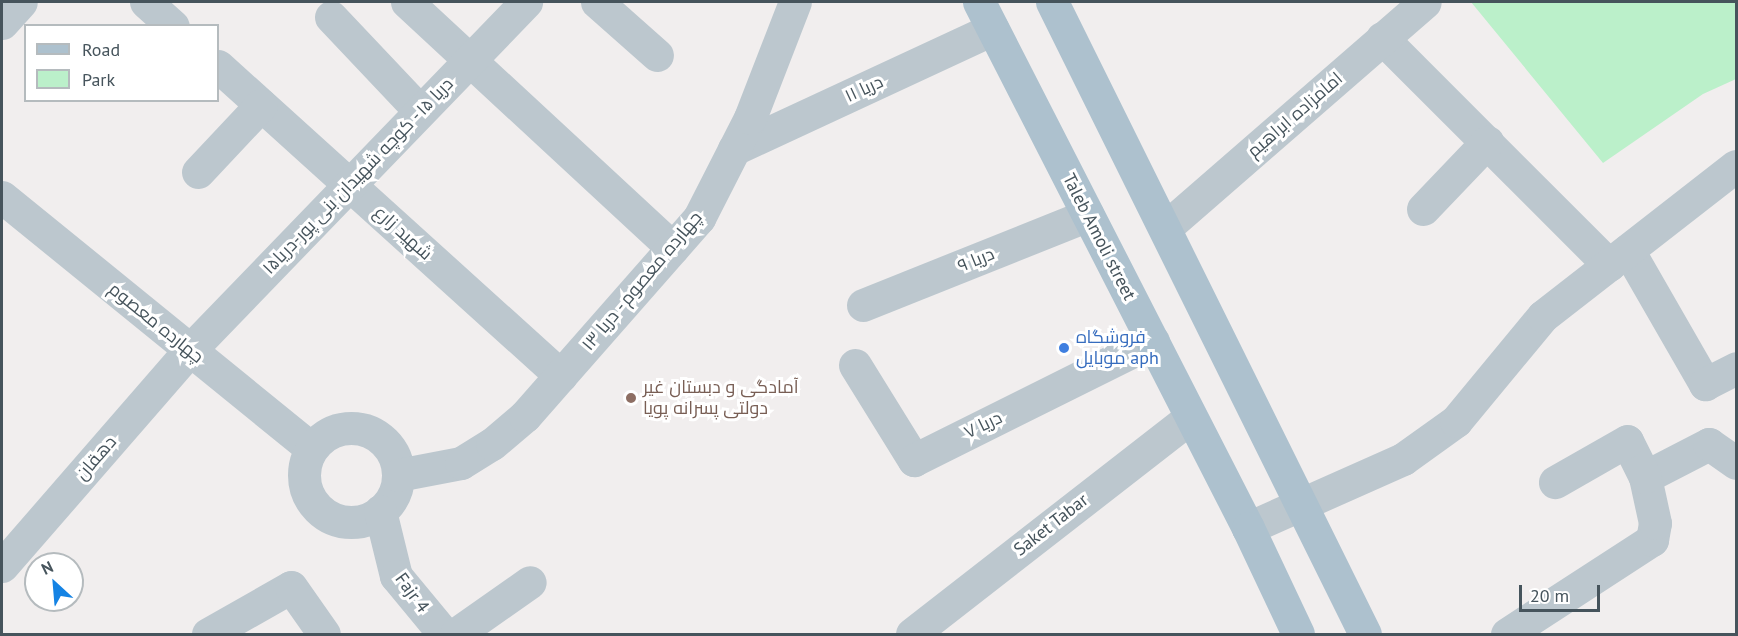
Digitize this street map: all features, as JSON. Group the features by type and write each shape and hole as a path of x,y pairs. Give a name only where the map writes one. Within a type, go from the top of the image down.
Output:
{"main road":[{"path":"1052,2 1303,502 1365,634"},
{"name":"Taleb Amoli street","path":"986,15 1248,528 1298,634"}],"street":[{"path":"2,23 21,2"},
{"path":"146,2 171,24"},
{"path":"407,2 673,248"},
{"name":"دریا ۱۵ - كوچه شهيدان بنی پور-دريا۱۵","path":"190,350 526,2"},
{"path":"597,2 657,55"},
{"name":"چهارده معصوم - دریا ۱۳","path":"398,476 461,463 492,444 525,416 699,218 734,149 795,2"},
{"name":"امامزاده ابراهیم","path":"1165,228 1425,2"},
{"name":"دریا ۱۱","path":"734,149 986,15"},
{"path":"330,17 420,111"},
{"path":"1382,38 1487,142 1619,257 1705,384 1737,368"},
{"name":"شهید زارع","path":"219,67 561,376"},
{"path":"198,172 261,105"},
{"path":"1424,209 1487,142"},
{"path":"1248,528 1303,502 1351,485 1404,459 1456,421 1543,316 1737,166"},
{"name":"چهارده معصوم","path":"2,197 311,448"},
{"name":"دریا ۹","path":"863,305 1088,216"},
{"name":"دریا ۷","path":"855,365 914,460 1153,341"},
{"name":"دهقان","path":"3,560 190,350"},
{"name":"Saket Tabar","path":"912,634 1191,417"},
{"path":"335,430 365,430 389,447 398,476 395,492 380,511 367,519 338,520 313,504 303,477 311,448 335,430"},
{"path":"1507,634 1652,540 1655,524 1646,477 1627,441 1555,482"},
{"path":"1646,477 1709,444 1737,463"},
{"name":"Fajr 4","path":"380,511 396,576 444,634"},
{"path":"456,634 530,582"},
{"path":"208,634 291,587 324,634"}],"green space":[{"path":"1471,2 1736,2 1736,79 1703,94 1603,163"}],"place":[{"name":"فروشگاه موبایل aph","path":"1064,348"},
{"name":"آمادگی و دبستان غیر دولتی پسرانه پویا","path":"631,398"}]}
